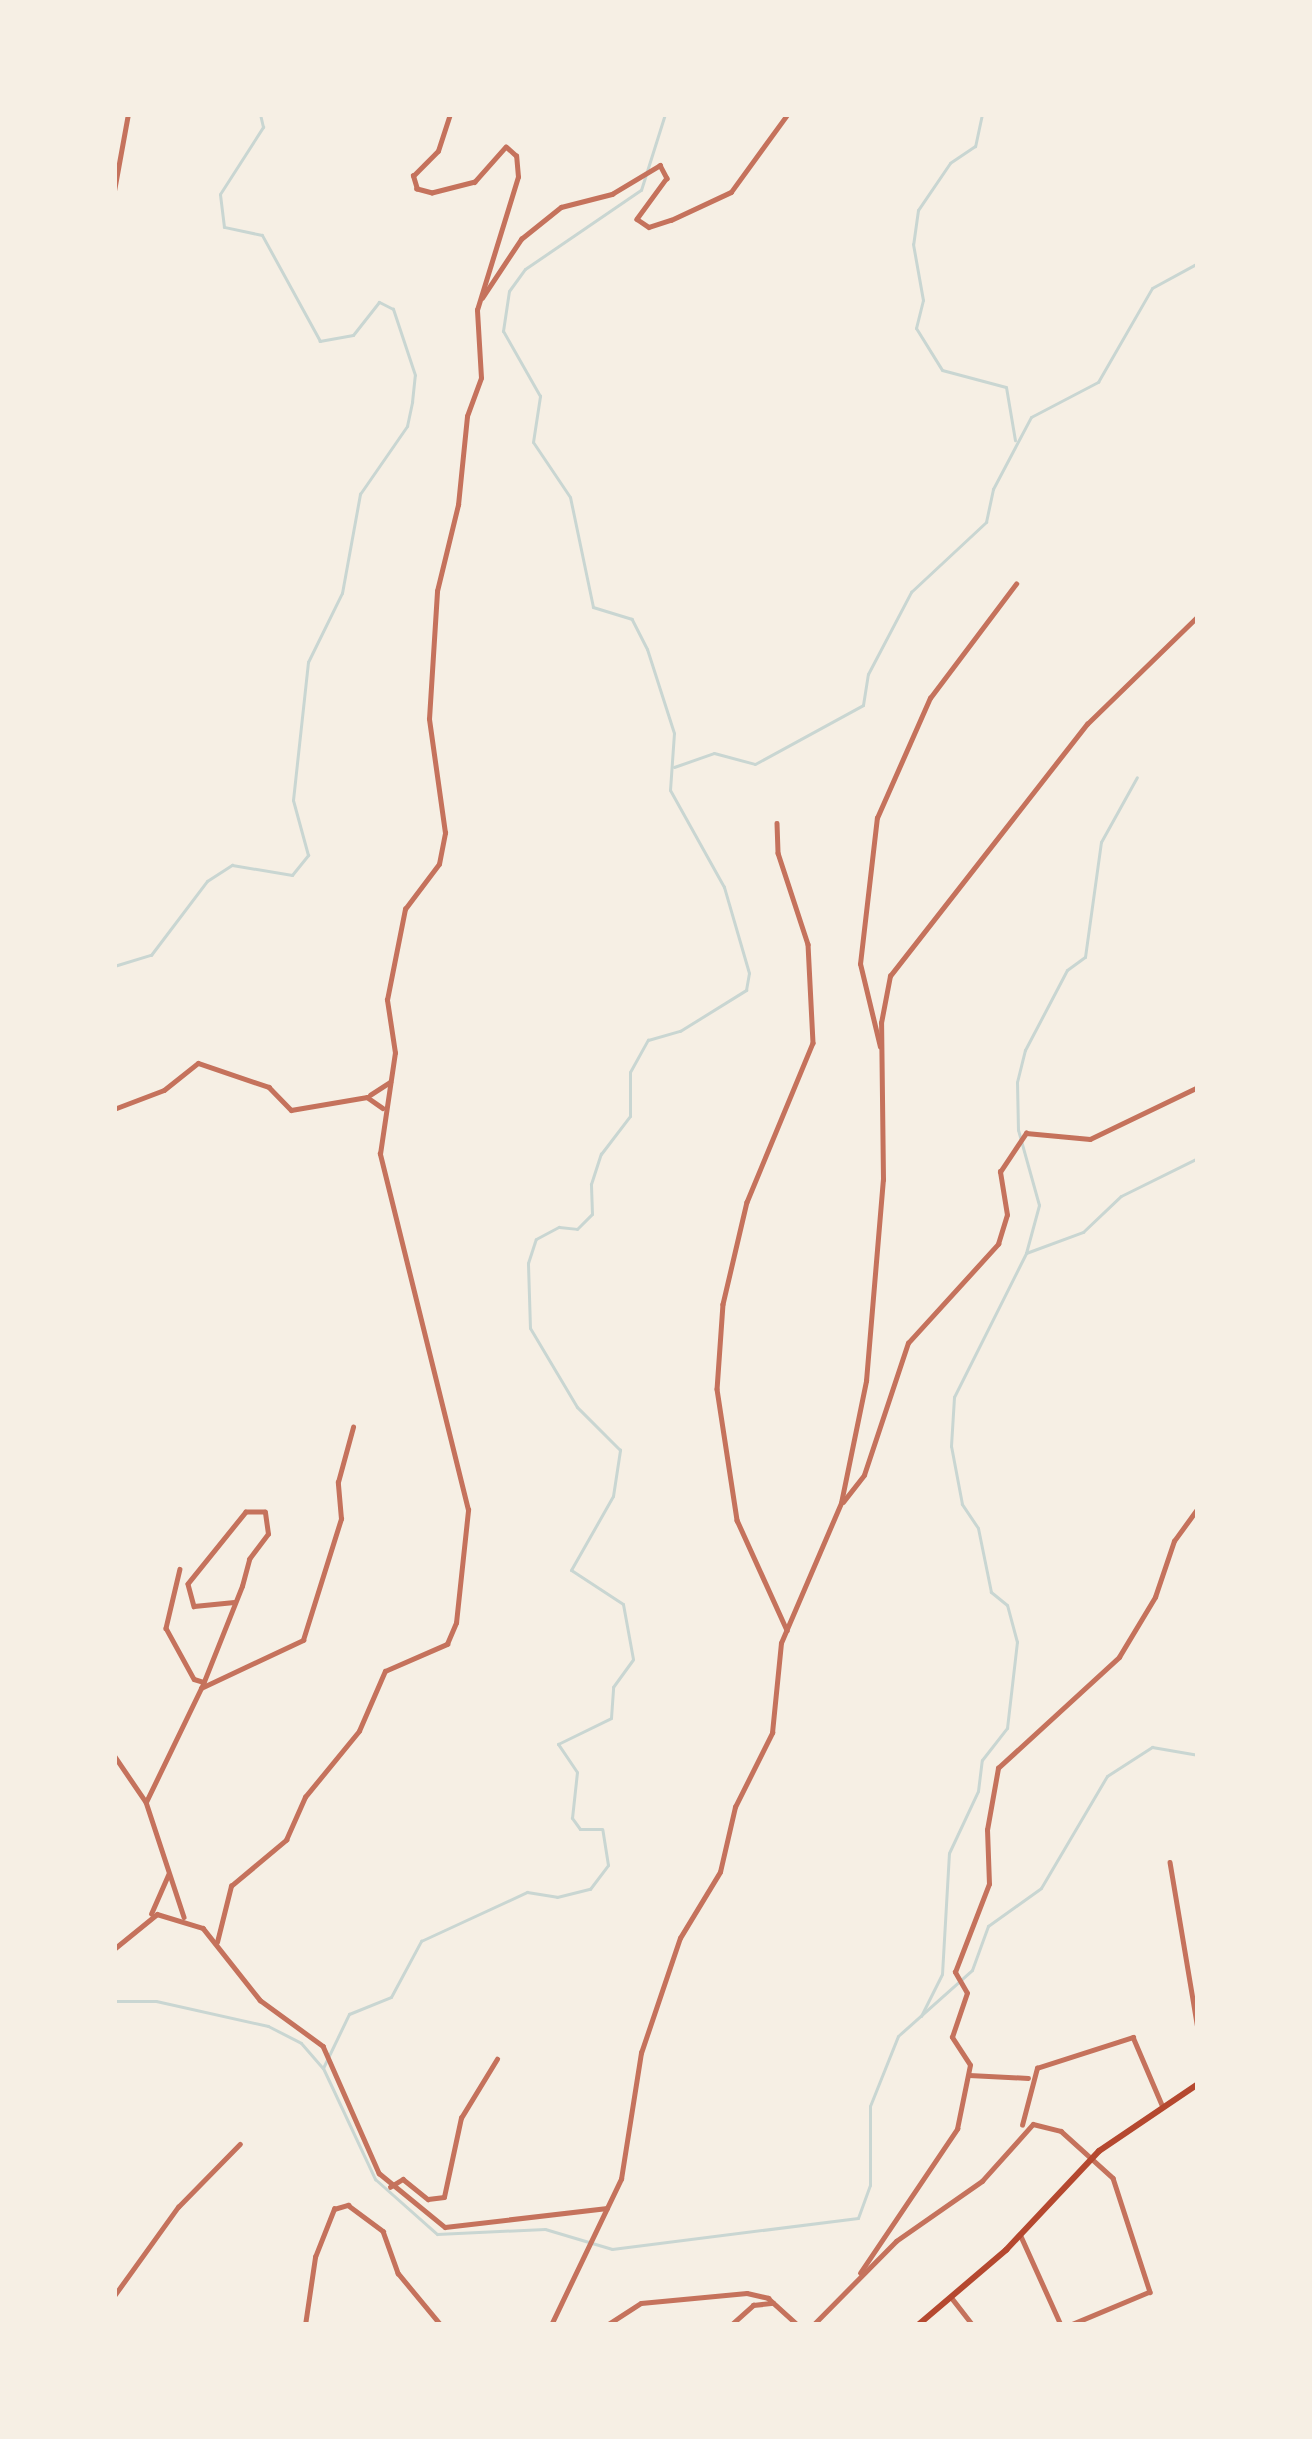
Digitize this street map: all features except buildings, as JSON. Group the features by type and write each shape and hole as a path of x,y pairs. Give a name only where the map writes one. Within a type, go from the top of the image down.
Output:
{"main road":[{"path":"918,2325 1020,2234 1092,2160 1198,2084"}],"street":[{"path":"114,191 128,114"},
{"path":"217,1942 231,1886 286,1840 305,1797 358,1731 386,1671 447,1645 454,1632 468,1510 385,1184 385,1112 395,1046 387,1000 405,909 439,864 446,833 429,719 430,653 466,416 482,378 479,303 514,200 516,156 502,148 469,184 417,189 413,176 438,152 450,114"},
{"path":"479,303 521,239 561,207 612,194 660,165 667,178 637,217 646,227 671,220 739,185 788,116"},
{"path":"880,1046 860,964 877,818 930,698 1016,584"},
{"path":"551,2325 623,2171 631,2084 667,1973 720,1872 735,1807 772,1733 787,1630 841,1503 866,1381 883,1180 880,1046 885,993 898,962 1087,724 1198,616"},
{"path":"777,823 778,853 808,944 813,1043 747,1202 716,1368 737,1520 787,1630"},
{"path":"114,1109 164,1090 197,1063 268,1087 291,1110 367,1097 390,1082"},
{"path":"841,1503 864,1475 903,1352 998,1244 1007,1215 1000,1172 1026,1133 1090,1139 1198,1087"},
{"path":"367,1097 385,1112"},
{"path":"202,1685 304,1640 341,1519 338,1482 353,1427"},
{"path":"813,2325 860,2273 953,2138 969,2075 968,2057 952,2037 968,1993 956,1972 990,1878 987,1830 998,1768 1119,1657 1155,1597 1174,1541 1198,1508"},
{"path":"146,1802 268,1534 265,1512 246,1512 188,1584 194,1606 234,1602"},
{"path":"180,1569 166,1628 202,1685"},
{"path":"114,1755 146,1802 184,1916 217,1942 260,2000 295,2019 332,2059 390,2187 429,2218 461,2230 608,2208"},
{"path":"1170,1862 1198,2030"},
{"path":"114,1949 146,1919 170,1870"},
{"path":"146,1919 184,1916"},
{"path":"969,2075 1028,2078 1062,2056 1133,2037 1163,2107"},
{"path":"390,2187 404,2179 428,2199 444,2197 460,2118 497,2059"},
{"path":"860,2273 976,2187 1021,2129 1028,2078"},
{"path":"1021,2129 1056,2128 1118,2185 1150,2295 1071,2325"},
{"path":"114,2296 178,2207 240,2144"},
{"path":"305,2325 315,2257 334,2209 348,2205 383,2231 398,2273 441,2325"},
{"path":"1020,2234 1061,2325"},
{"path":"607,2325 640,2303 747,2293 773,2303 798,2325"},
{"path":"951,2297 973,2325"},
{"path":"731,2325 753,2305 773,2303"}],"waterway":[{"path":"114,966 151,955 207,881 232,865 292,875 308,855 293,800 308,662 342,593 360,494 407,426 412,402 415,375 393,309 379,302 353,335 320,341 262,235 224,227 220,194 263,127 260,114"},
{"path":"323,2068 349,2014 391,1997 421,1941 527,1892 557,1897 590,1889 608,1865 602,1829 580,1829 572,1818 577,1772 558,1744 611,1718 613,1687 633,1659 623,1604 571,1570 613,1496 620,1450 577,1407 530,1328 528,1263 536,1239 559,1227 577,1229 592,1214 591,1184 601,1154 630,1116 630,1072 648,1040 680,1031 746,990 749,973 724,887 670,790 674,733 647,649 632,619 593,607 570,497 533,442 540,396 503,331 509,291 525,269 641,190 665,114"},
{"path":"982,114 975,146 950,163 918,210 913,244 923,300 916,328 942,370 1006,387 1015,440"},
{"path":"674,767 714,753 755,764 863,705 868,674 911,592 986,522 993,489 1031,417 1098,382 1152,288 1198,263"},
{"path":"1026,1253 1039,1205 1018,1130 1017,1082 1025,1050 1067,970 1085,957 1101,842 1137,777"},
{"path":"921,2016 942,1974 949,1853 978,1791 982,1760 1007,1728 1017,1642 1007,1605 991,1592 978,1528 962,1504 951,1446 954,1397 1026,1253 1083,1232 1121,1196 1198,1158"},
{"path":"114,2001 156,2001 268,2026 301,2043 323,2068 375,2179 437,2234 545,2229 612,2249 858,2218 870,2185 870,2106 898,2036 972,1970 988,1926 1041,1888 1107,1776 1152,1747 1198,1755"}]}
